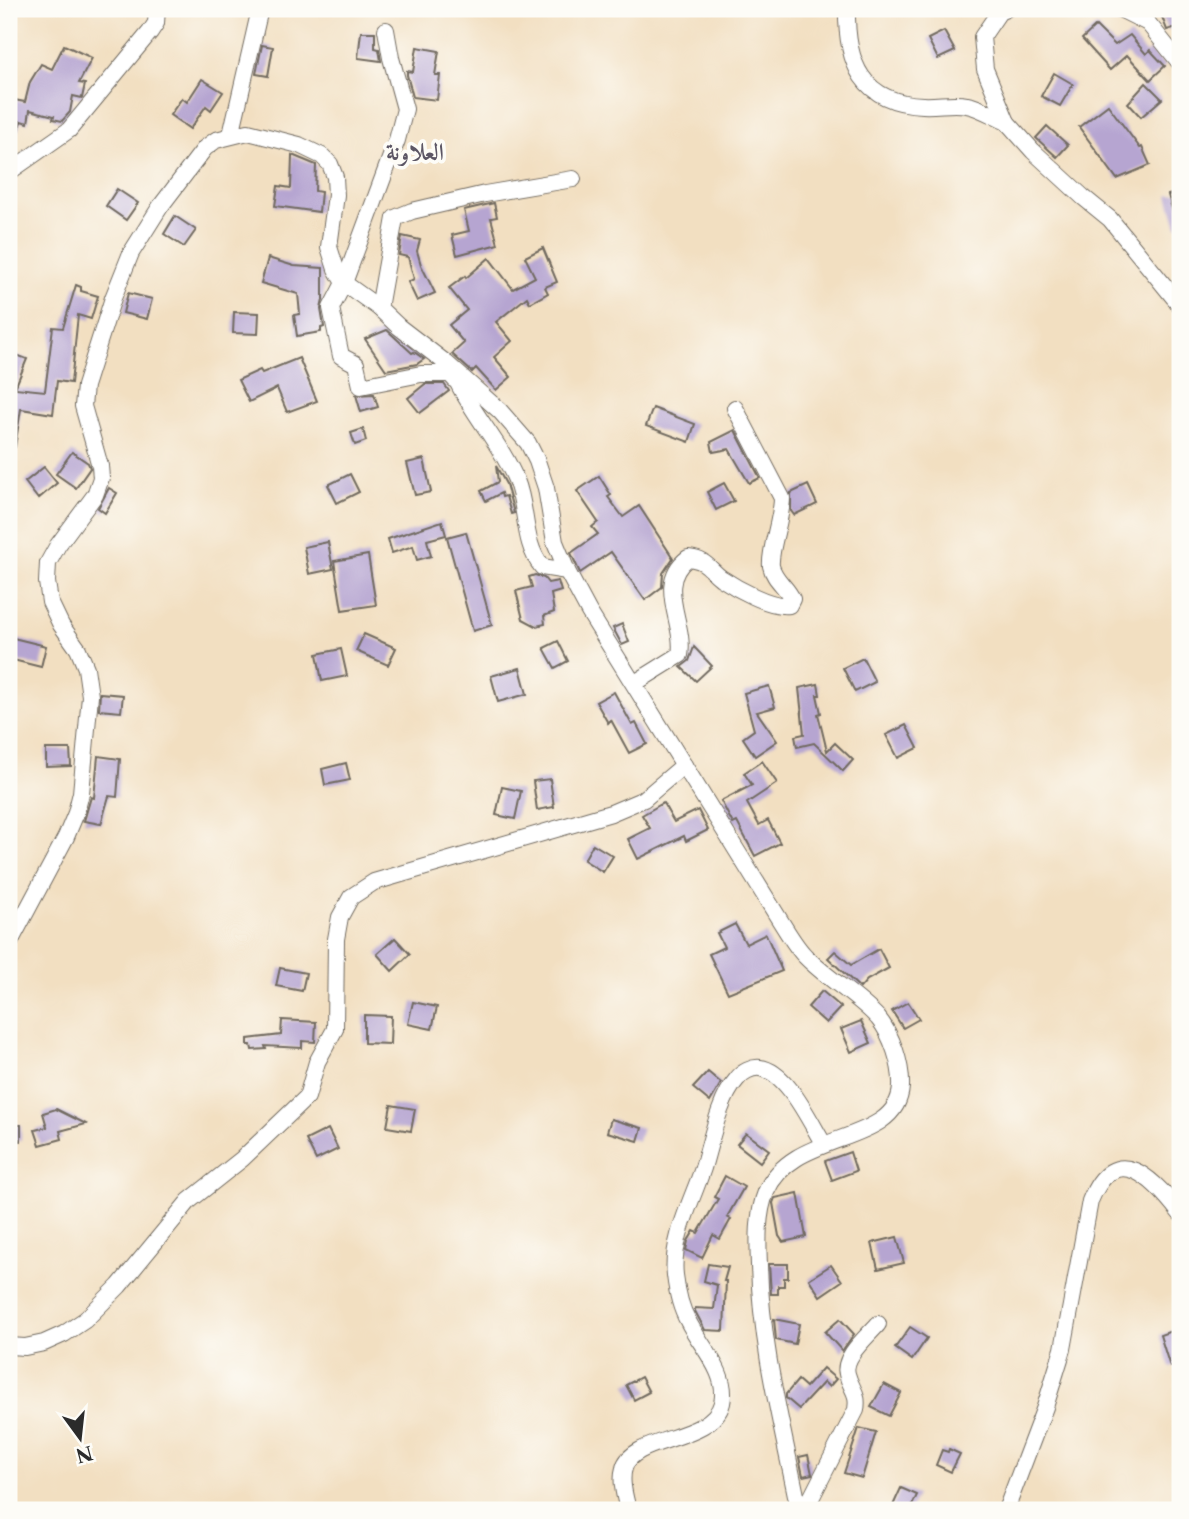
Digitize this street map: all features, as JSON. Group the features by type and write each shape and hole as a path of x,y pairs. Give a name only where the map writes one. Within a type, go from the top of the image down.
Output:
{"street":[{"path":"9,172 58,139 79,119 150,32 156,23 157,9"},
{"path":"231,135 260,9"},
{"path":"847,9 849,49 856,70 867,85 890,100 920,105 967,105 1007,122 1083,198 1110,219 1180,305"},
{"path":"1006,9 999,12 982,37 985,69 1007,122"},
{"path":"1120,9 1147,16 1180,63"},
{"path":"386,30 391,58 404,99 403,122 344,284 331,307 341,356 356,364 361,386 421,374 450,374 518,483 527,531 537,560 542,567 567,571"},
{"path":"9,944 66,837 81,793 90,695 86,668 78,649 61,625 50,602 48,564 58,545 95,495 101,478 83,406 85,386 113,298 140,238 205,148 216,140 248,132 311,150 330,164 335,177 336,195 329,247 344,284 379,308 446,363 500,411 528,443 546,488 555,542 589,612 803,954 878,1018 898,1062 901,1089 893,1109 880,1123 852,1136 823,1143 791,1160 766,1192 758,1240 761,1316 799,1510"},
{"path":"379,308 395,218 412,211 473,197 573,179"},
{"path":"635,683 680,655 681,639 674,612 674,576 680,564 688,558 701,559 726,581 764,600 784,606 789,605 792,599 771,567 782,498 735,408"},
{"path":"9,1346 25,1347 44,1343 65,1334 85,1320 119,1286 188,1201 242,1159 307,1097 317,1062 335,1029 336,939 340,917 351,897 373,882 611,813 644,799 684,765"},
{"path":"628,1510 623,1479 624,1466 631,1457 641,1450 703,1425 712,1419 722,1403 723,1387 720,1376 688,1321 678,1298 674,1272 686,1215 735,1080 758,1067 770,1071 782,1080 823,1143"},
{"path":"1006,1510 1045,1407 1063,1349 1090,1201 1098,1182 1110,1171 1122,1168 1139,1171 1150,1179 1180,1213"},
{"path":"805,1510 856,1410 857,1395 847,1375 848,1360 878,1324"}],"building":[{"path":"1159,9 1180,9 1180,26 1167,30"},
{"path":"1096,26 1115,45 1130,35 1146,54 1150,50 1165,66 1150,80 1127,55 1110,70 1082,39"},
{"path":"944,31 955,51 938,59 928,39"},
{"path":"361,32 375,32 375,48 379,49 381,61 358,58"},
{"path":"64,45 92,58 79,83 85,84 82,98 73,96 70,112 62,121 53,119 54,116 30,110 28,123 21,121 18,131 9,129 9,99 25,102 30,82 41,64 52,69"},
{"path":"262,45 273,47 268,76 256,74"},
{"path":"417,47 439,51 435,75 440,75 437,100 413,97 407,71 413,72"},
{"path":"1054,73 1073,84 1060,106 1041,96"},
{"path":"202,79 223,92 211,110 206,106 190,129 170,115 182,98 187,102"},
{"path":"1146,83 1162,99 1141,117 1128,103"},
{"path":"1108,105 1140,148 1142,147 1150,165 1117,179 1079,127"},
{"path":"1047,126 1068,145 1057,157 1036,138"},
{"path":"292,155 316,165 315,191 321,192 319,212 275,206 278,186 291,188"},
{"path":"117,189 138,203 126,220 106,206"},
{"path":"1180,192 1180,226 1177,226 1168,195"},
{"path":"494,203 497,217 491,218 498,244 457,255 452,235 469,231 464,210"},
{"path":"175,216 196,230 184,247 164,234"},
{"path":"402,236 420,240 417,251 435,293 417,301 408,282 414,279 408,257 399,255"},
{"path":"543,248 557,282 545,287 548,293 530,303 527,297 496,322 512,341 494,357 511,377 496,390 476,368 472,372 452,354 464,343 449,325 467,310 449,288 465,276 466,278 489,258 513,289 535,277 525,257"},
{"path":"268,258 294,266 323,268 321,309 324,327 321,332 297,336 294,315 300,314 298,294 261,283"},
{"path":"76,285 81,287 81,291 98,296 91,319 78,315 71,383 57,381 53,414 21,409 15,447 9,446 9,352 27,359 15,388 45,391 53,327 63,328"},
{"path":"128,293 152,299 147,319 123,313"},
{"path":"234,312 259,313 258,334 233,333"},
{"path":"387,330 412,353 424,359 417,364 386,370 365,339"},
{"path":"299,358 317,401 287,412 277,388 249,402 238,380"},
{"path":"425,384 444,384 449,391 420,413 408,398"},
{"path":"374,394 378,407 361,412 356,395"},
{"path":"653,408 695,424 689,442 646,426"},
{"path":"363,429 366,441 355,445 351,433"},
{"path":"735,430 760,478 749,483 729,449 713,452 711,442"},
{"path":"72,452 88,463 90,468 76,488 56,474"},
{"path":"424,459 431,492 415,495 407,463"},
{"path":"496,466 506,484 514,513 511,514 506,496 502,497 501,493 486,501 481,491 498,482"},
{"path":"44,467 57,483 38,499 25,482"},
{"path":"350,474 359,492 337,503 328,485"},
{"path":"599,476 611,495 608,497 623,517 639,506 673,558 663,573 662,587 645,600 611,552 580,573 571,553 598,534 592,527 598,522 577,491"},
{"path":"724,483 734,501 716,510 707,492"},
{"path":"808,485 817,504 794,515 791,511 791,493"},
{"path":"109,488 117,493 105,513 98,508"},
{"path":"442,521 446,535 427,540 431,556 417,560 413,546 392,553 388,539"},
{"path":"466,532 492,625 473,631 447,537"},
{"path":"328,542 333,569 309,574 304,547"},
{"path":"368,555 376,605 342,610 334,561"},
{"path":"535,575 544,578 548,583 558,581 561,591 551,594 554,612 544,616 545,624 536,626 523,619 516,591 532,587 529,577"},
{"path":"622,624 629,642 622,645 613,628"},
{"path":"364,634 396,648 388,665 356,651"},
{"path":"9,637 46,646 41,667 9,659"},
{"path":"558,641 568,661 555,668 544,648"},
{"path":"694,647 712,666 696,681 681,667 689,661"},
{"path":"341,649 347,676 322,681 317,654"},
{"path":"863,658 875,682 855,692 843,668"},
{"path":"520,668 527,694 498,702 491,676"},
{"path":"818,684 820,695 817,695 821,713 818,714 827,751 835,743 853,760 843,771 814,743 797,747 795,736 804,734 799,688"},
{"path":"769,686 775,707 757,712 777,741 755,756 743,738 754,730 744,693"},
{"path":"614,692 632,725 636,723 647,744 629,753 611,720 608,723 596,702"},
{"path":"100,693 123,695 121,712 99,710"},
{"path":"906,725 918,748 898,758 886,735"},
{"path":"46,749 70,749 71,766 46,767"},
{"path":"98,756 120,759 117,797 109,796 101,824 84,821 91,797 94,798"},
{"path":"762,761 777,783 747,803 759,825 768,820 780,843 755,856 737,822 733,824 721,801 752,785 744,773"},
{"path":"346,763 350,780 325,785 322,769"},
{"path":"550,779 554,807 537,810 533,781"},
{"path":"502,787 521,791 515,819 496,815"},
{"path":"663,803 674,822 698,810 708,830 686,841 684,836 638,859 628,839 650,828 642,815"},
{"path":"593,844 613,856 603,872 584,860"},
{"path":"735,924 746,944 766,934 782,971 728,993 709,954 724,947 717,933"},
{"path":"395,938 410,954 392,971 377,954"},
{"path":"879,949 889,968 867,980 860,988 828,958 835,951 851,965"},
{"path":"280,968 306,973 302,991 276,986"},
{"path":"822,991 841,1007 826,1023 808,1007"},
{"path":"413,1002 437,1007 432,1029 408,1024"},
{"path":"908,1002 919,1019 903,1028 892,1011"},
{"path":"364,1015 391,1016 390,1044 364,1043"},
{"path":"282,1020 316,1022 315,1042 302,1041 302,1048 265,1046 266,1049 252,1050 248,1039 281,1035"},
{"path":"861,1021 871,1043 851,1052 841,1029"},
{"path":"708,1072 721,1083 710,1102 693,1088"},
{"path":"391,1105 415,1109 411,1131 387,1127"},
{"path":"56,1109 86,1124 60,1131 62,1139 40,1145 35,1130 47,1127 43,1113"},
{"path":"611,1119 642,1128 638,1141 607,1132"},
{"path":"9,1125 21,1125 21,1141 9,1140"},
{"path":"328,1129 338,1149 316,1160 306,1140"},
{"path":"746,1133 769,1150 760,1162 737,1144"},
{"path":"850,1152 856,1171 832,1180 825,1161"},
{"path":"725,1176 744,1187 727,1217 731,1219 720,1239 713,1235 702,1258 686,1250 688,1241 694,1231 698,1233 718,1199 714,1197"},
{"path":"798,1193 806,1237 783,1242 779,1236 773,1203 775,1198"},
{"path":"897,1237 904,1263 878,1269 872,1243"},
{"path":"708,1264 728,1267 724,1281 724,1331 705,1330 695,1311 695,1308 714,1309 717,1285 704,1281"},
{"path":"769,1264 788,1264 788,1278 784,1278 784,1286 778,1286 778,1294 771,1294"},
{"path":"831,1265 842,1281 820,1296 809,1279"},
{"path":"774,1319 799,1324 795,1344 776,1340"},
{"path":"840,1319 854,1334 842,1351 825,1332"},
{"path":"910,1327 927,1338 912,1360 895,1348"},
{"path":"1180,1328 1180,1364 1170,1367 1160,1335"},
{"path":"823,1368 836,1379 829,1387 824,1382 799,1409 786,1398 786,1394 798,1380 806,1387"},
{"path":"641,1377 649,1392 634,1400 626,1385"},
{"path":"884,1384 901,1393 889,1416 871,1407"},
{"path":"859,1428 876,1432 862,1478 844,1473"},
{"path":"949,1449 960,1454 951,1472 936,1465 942,1450 948,1452"},
{"path":"808,1455 812,1474 803,1476 799,1457"},
{"path":"901,1488 917,1495 910,1510 891,1510"}],"district":[{"name":"العلاونة","path":"415,151"}]}
